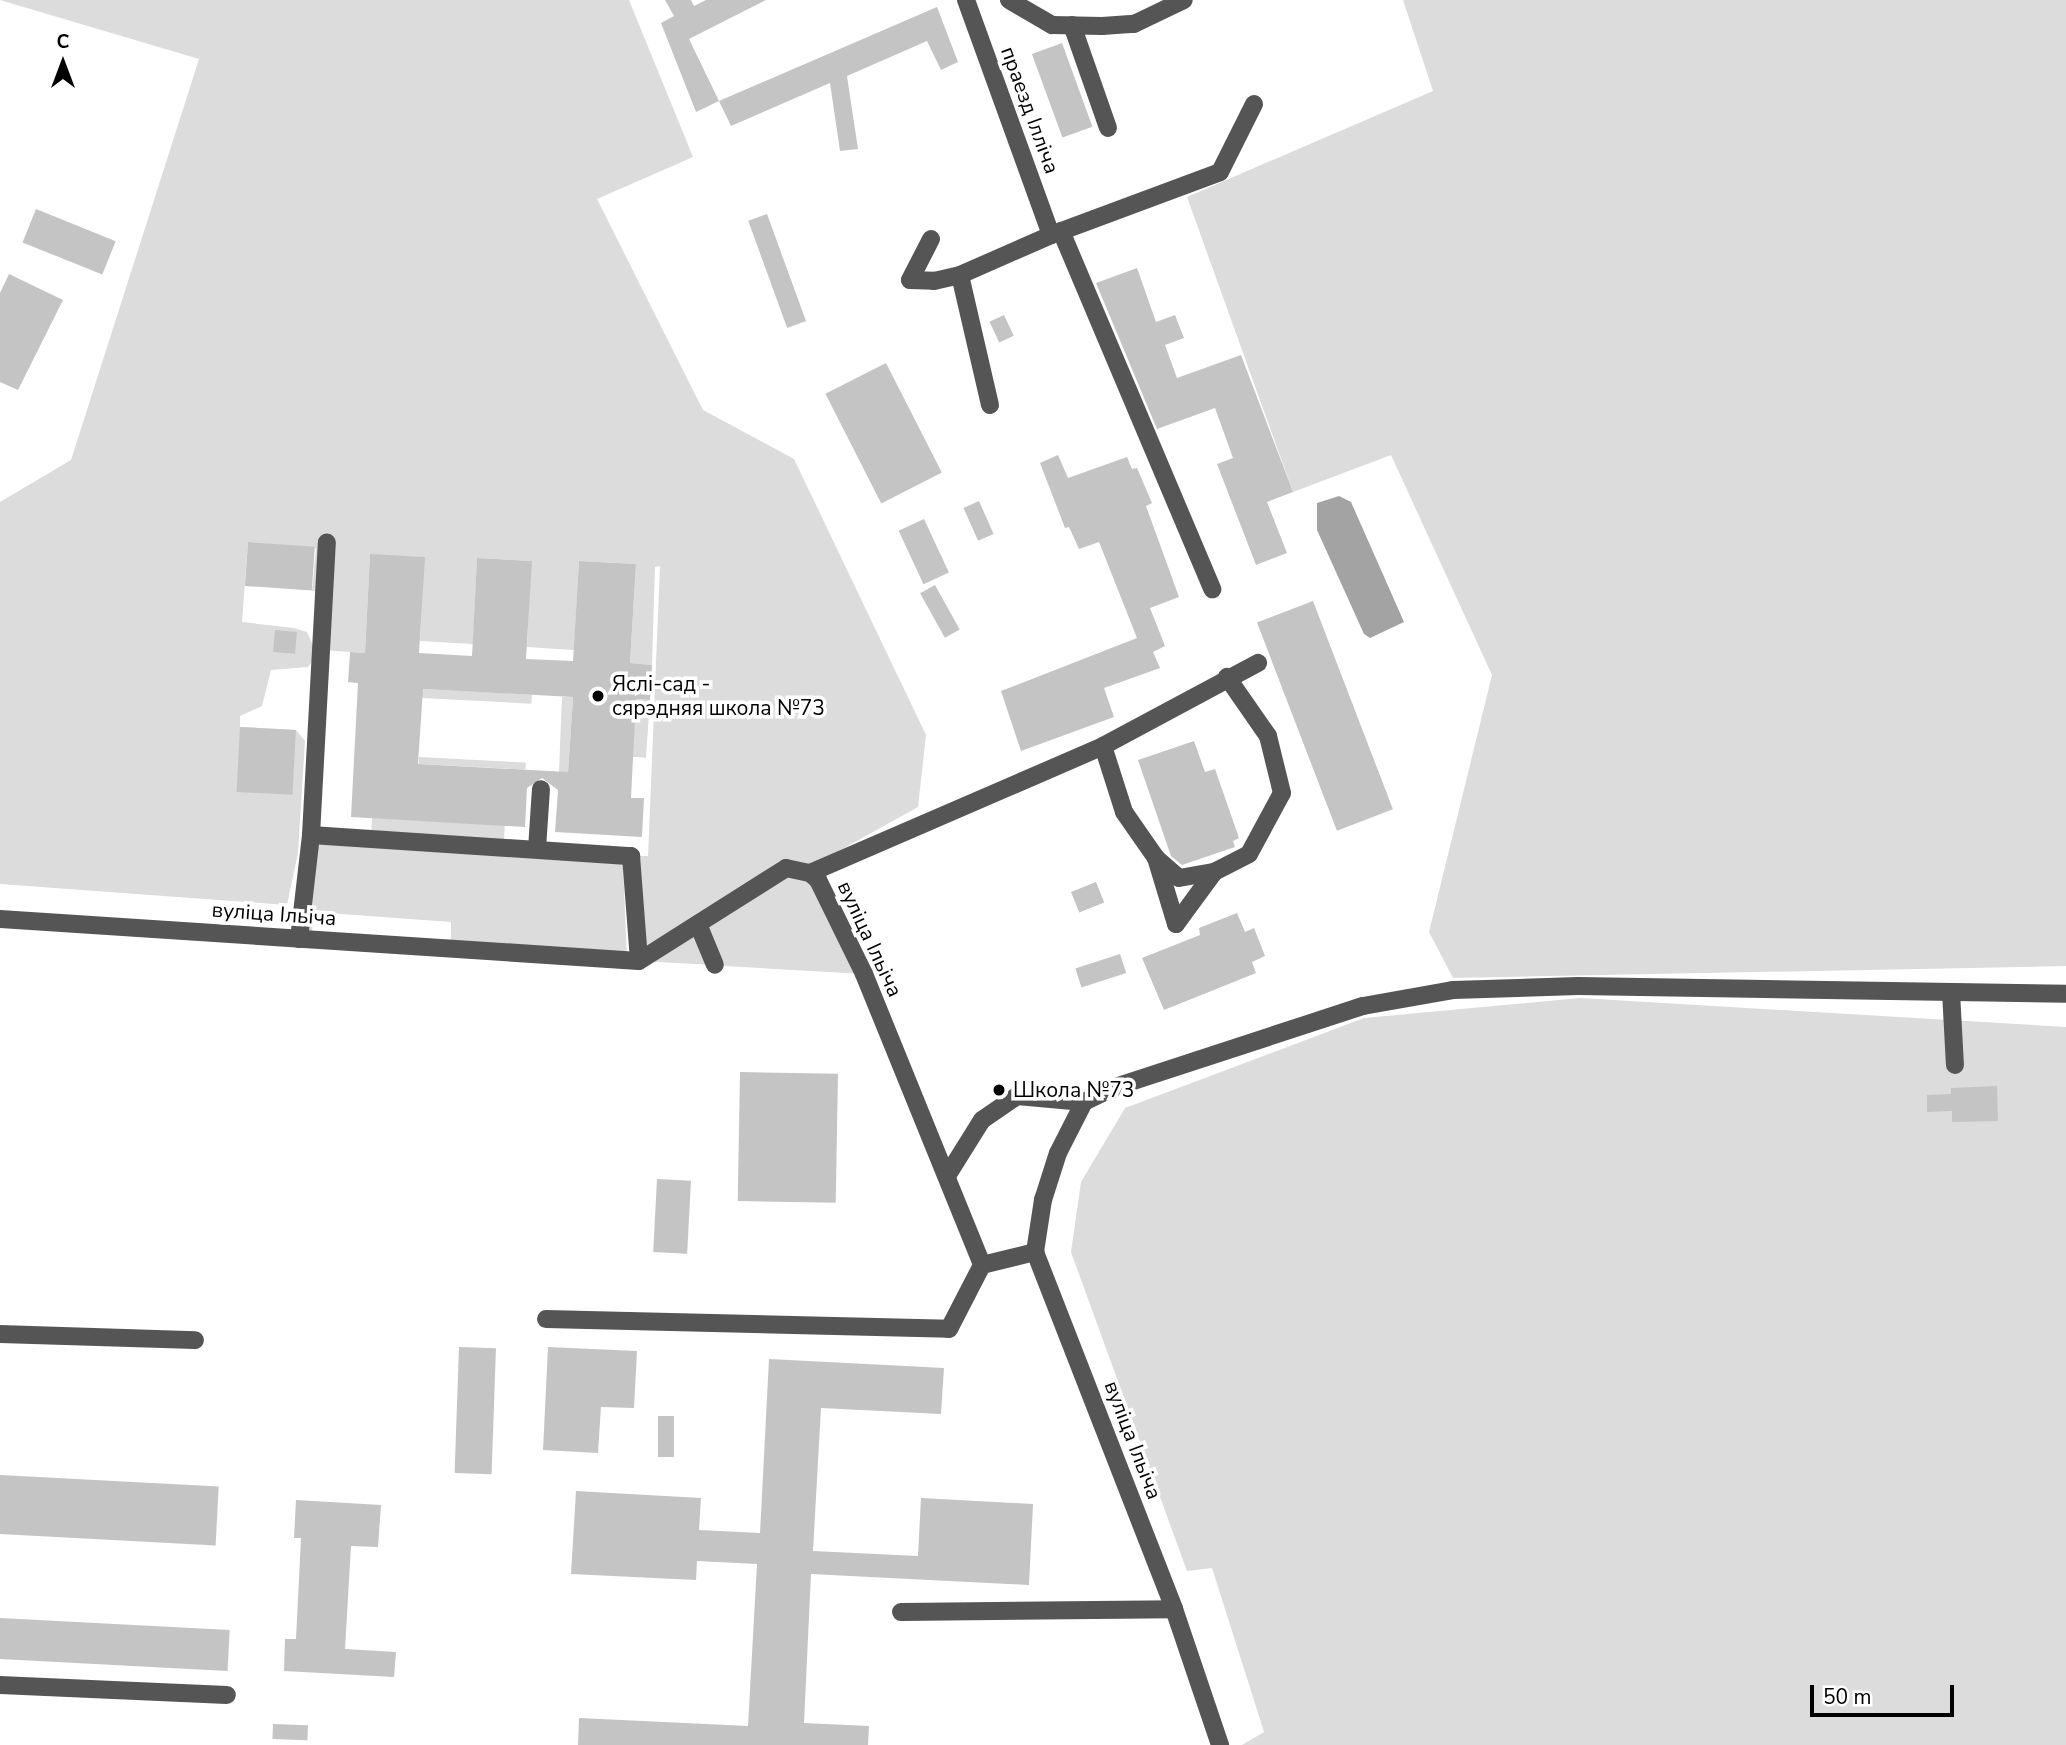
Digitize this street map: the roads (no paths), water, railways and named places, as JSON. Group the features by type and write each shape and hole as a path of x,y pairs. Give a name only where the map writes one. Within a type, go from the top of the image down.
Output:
{"street":[{"name":"праезд Ілліча","path":"966,0 1056,233 1212,589"},
{"path":"1009,0 1052,25 1134,24 1184,0"},
{"path":"1072,25 1108,128"},
{"path":"932,239 909,280 934,281 960,275 1056,233 1220,172 1254,104"},
{"path":"960,275 990,405"},
{"path":"299,939 312,835 327,542"},
{"path":"810,873 1103,746 1227,677 1258,663"},
{"path":"1103,746 1124,812 1156,858 1179,878 1214,872 1249,854 1282,793 1268,736 1227,677"},
{"path":"537,849 541,789"},
{"path":"312,835 631,856 639,961"},
{"path":"1156,858 1176,924 1214,872"},
{"name":"вуліца Ільіча","path":"0,919 639,961 786,868 810,873 818,880 864,974 982,1265"},
{"path":"698,924 715,965"},
{"path":"947,1176 982,1120 1017,1096 1084,1102 1115,1087 1363,1006 1453,990 1578,986 2066,994"},
{"path":"1951,992 1955,1065"},
{"path":"546,1319 949,1329 982,1265 1035,1252 1043,1200 1058,1153 1084,1102"},
{"name":"вуліца Ільіча","path":"1035,1252 1174,1609 1220,1745"},
{"path":"0,1334 195,1340"},
{"path":"901,1612 1174,1609"},
{"path":"0,1685 228,1695"}],"place":[{"name":"Яслі-сад - сярэдняя школа №73","path":"598,696"},
{"name":"Школа №73","path":"999,1090"}]}
